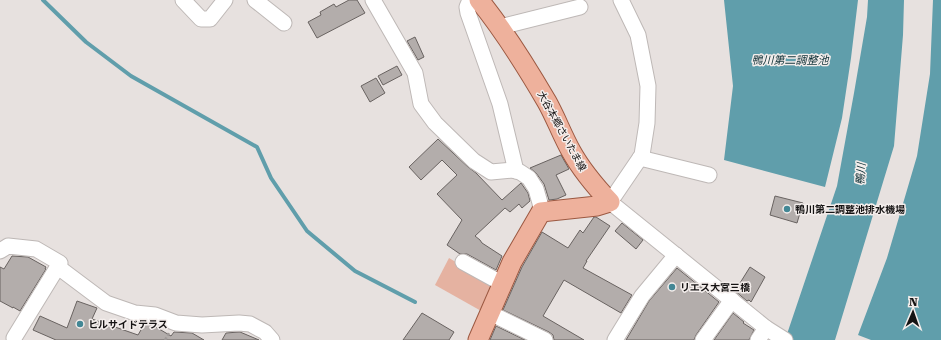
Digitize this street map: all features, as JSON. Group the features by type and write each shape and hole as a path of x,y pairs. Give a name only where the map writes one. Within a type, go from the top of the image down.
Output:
{"main road":[{"name":"大谷本郷さいたま線","path":"479,0 500,27 548,104 572,152 590,180 610,202"},
{"path":"482,338 490,312 512,262 541,212 589,207 610,202"}],"street":[{"path":"183,0 201,19 210,19 225,0"},
{"path":"255,0 284,23"},
{"path":"373,0 415,73 421,104 436,123 474,161 491,172 516,171 529,178 536,189 541,212"},
{"path":"470,0 467,7 468,13 500,104 516,171"},
{"path":"621,0 638,34 648,86 647,123 642,155 610,202 732,300 767,333 785,340"},
{"path":"500,27 580,7"},
{"path":"640,158 709,175"},
{"path":"0,252 8,246 36,248 60,263 18,339"},
{"path":"615,340 642,296 676,255"},
{"path":"463,262 503,284"},
{"path":"58,267 106,303 135,313 155,314 176,323 202,325 239,323 250,324 265,332 272,340"},
{"path":"702,340 732,300"},
{"path":"490,312 545,340"},
{"path":"758,340 767,333"}],"shaded area":[{"path":"449,258 496,286 483,312 435,285"}],"water":[{"name":"鴨川第二調整池","path":"724,0 858,0 842,118 825,187 724,160 733,86"},
{"name":"鴨川","path":"868,0 904,0 903,35 894,146 835,340 785,340 837,186 867,17"},
{"path":"933,0 941,0 941,340 871,340 858,335 887,258 917,156 930,74"}],"building":[{"path":"349,0 357,0 365,13 317,38 308,22 321,15 320,12 334,4 336,7"},
{"path":"415,37 424,57 418,60 407,41"},
{"path":"397,66 402,75 383,85 378,76"},
{"path":"376,78 385,93 370,102 361,86"},
{"path":"438,139 476,173 502,200 521,183 528,193 530,201 522,208 519,204 510,212 505,208 475,236 482,243 502,256 496,270 467,254 460,254 447,245 462,220 437,194 457,175 442,160 421,180 409,167"},
{"path":"561,155 569,169 556,175 566,195 557,199 549,200 544,184 536,173 530,168"},
{"name":"鴨川第二調整池排水機場","path":"775,196 803,203 797,223 770,215"},
{"path":"594,217 610,226 586,261 583,268 632,295 621,313 564,280 543,316 584,340 554,340 553,335 549,332 503,310 522,267 542,232 568,248 580,230 583,233"},
{"path":"622,223 643,240 636,249 615,231"},
{"path":"12,256 28,257 46,267 20,311 0,301 0,267 4,269"},
{"path":"750,267 765,277 751,302 749,300 747,301 735,291"},
{"path":"677,268 719,302 694,340 626,340 649,301"},
{"path":"77,301 97,308 92,319 138,335 145,323 149,323 171,336 174,332 192,333 204,340 56,340 33,330 40,316 67,328"},
{"path":"422,313 454,332 449,340 403,340"},
{"path":"733,313 744,322 743,323 754,330 749,340 714,340"},
{"path":"496,326 525,340 490,340"},
{"path":"240,332 259,340 222,340 226,333"}],"waterway":[{"path":"43,0 86,42 131,76 257,147 271,178 307,231 355,271 415,302"}],"place":[{"name":"鴨川第二調整池排水機場","path":"787,209"},
{"name":"リエス大宮三橋","path":"672,287"},
{"name":"ヒルサイドテラス","path":"80,324"}]}
